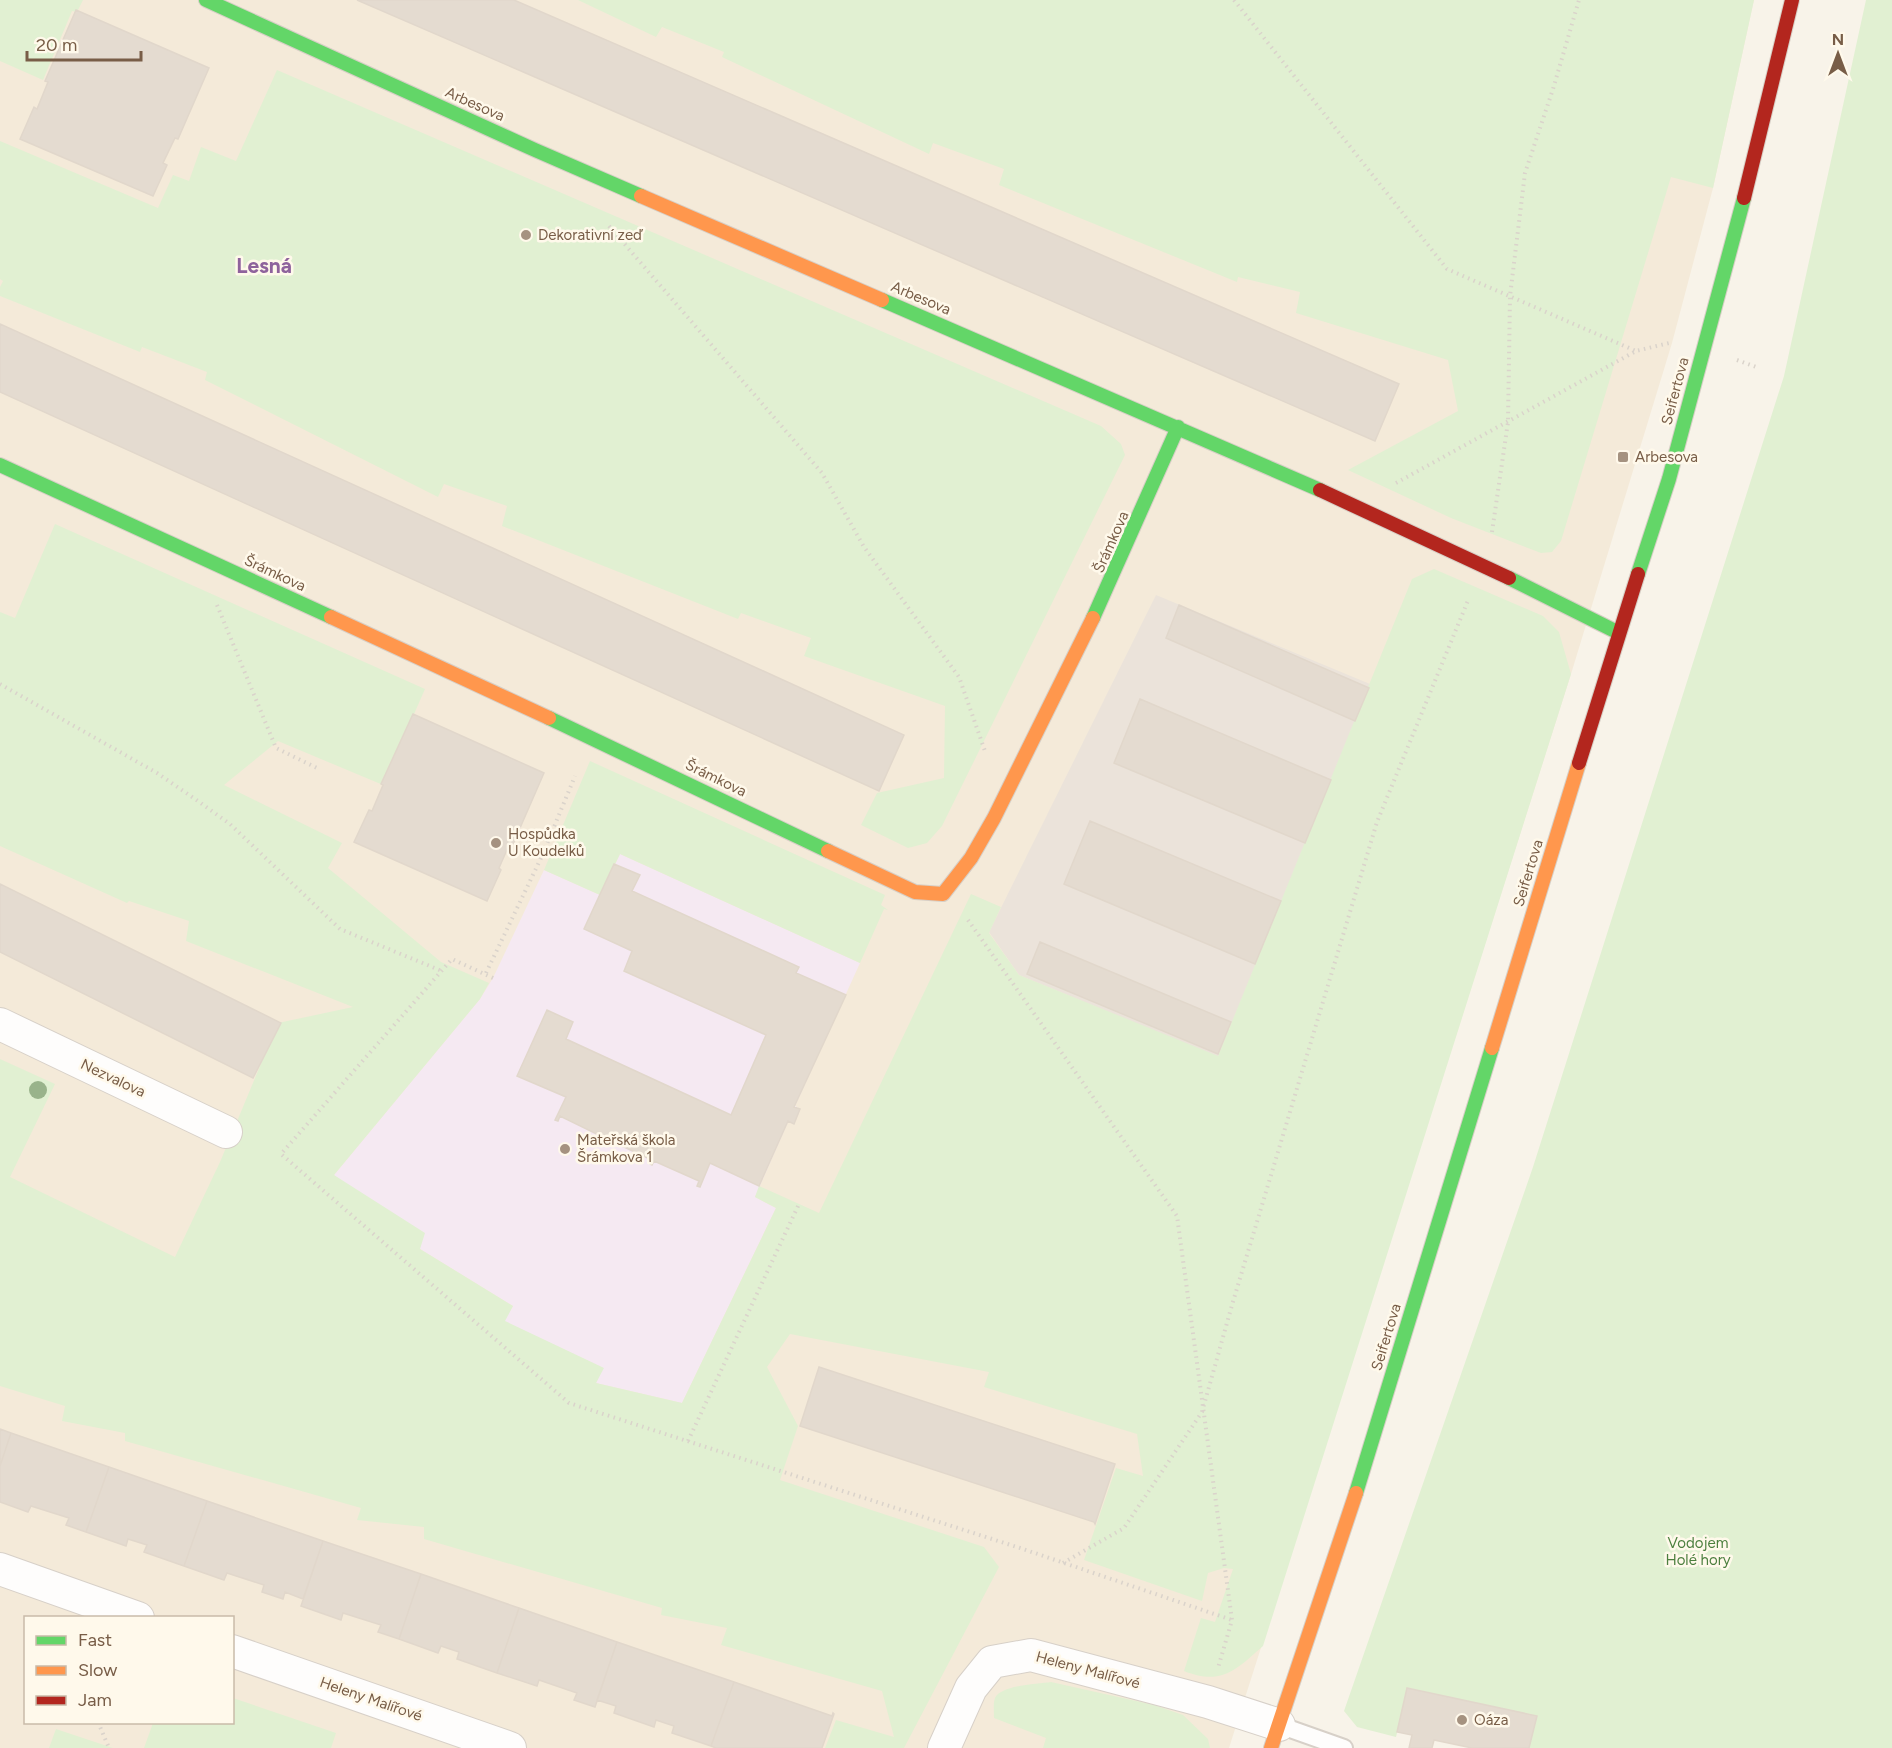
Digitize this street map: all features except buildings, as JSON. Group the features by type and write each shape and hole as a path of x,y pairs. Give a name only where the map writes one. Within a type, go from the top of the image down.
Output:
{"street":[{"name":"Arbesova","path":"206,0 545,154 1356,506 1619,633"},
{"name":"Seifertova","path":"1275,1737 1362,1472 1619,633 1669,479 1752,167 1792,0"},
{"name":"Šrámkova","path":"0,465 591,737 915,892 943,894 961,874 997,815 1086,637 1178,427"},
{"name":"Nezvalova","path":"0,1024 226,1132"},
{"path":"0,1569 135,1616"},
{"name":"Heleny Malířové","path":"234,1652 510,1748"},
{"name":"Heleny Malířové","path":"944,1748 971,1688 992,1662 1032,1655 1208,1702 1275,1737"}],"lane":[{"path":"1275,1737 1344,1748"}],"path":[{"path":"1234,0 1447,269 1636,351 1387,489"},
{"path":"1063,1563 1124,1528 1202,1412 1245,1260 1377,822 1490,546 1508,422 1510,296 1525,173 1579,0"},
{"path":"609,226 822,473 864,547 959,677 986,755"},
{"path":"197,555 276,748 317,768"},
{"path":"0,684 157,773 230,824 340,929 442,971"},
{"path":"486,973 542,855 575,776"},
{"path":"943,894 970,922 1176,1216 1232,1620 1215,1677"},
{"path":"493,978 452,959 280,1154 569,1403 1232,1620"},
{"path":"688,1442 799,1204"},
{"path":"99,1724 109,1748"}],"shaded area":[{"path":"0,0 1754,0 1713,188 1672,343 1571,674 1229,1748 0,1748"},
{"path":"1156,595 1370,684 1218,1057 1019,975 989,932"},
{"name":"Mateřská škola Šrámkova 1","path":"620,854 860,963 795,1106 800,1109 794,1124 788,1122 755,1197 776,1208 682,1403 596,1383 603,1368 504,1321 513,1306 420,1249 334,1175 480,999 493,978 544,870 600,895"}],"green space":[{"path":"0,0 83,0 77,12 72,11 43,80 0,61"},
{"path":"578,0 1754,0 1713,188 1671,177 1561,541 1552,552 1541,553 1451,518 1348,470 1458,411 1448,360 1296,313 1300,292 1238,277 1237,282 999,185 1004,169 933,143 929,154 722,57 724,52 662,27 656,37"},
{"name":"Vodojem Holé hory","path":"1866,0 1892,0 1892,1748 1529,1748 1536,1716 1408,1688 1396,1737 1357,1727 1344,1711 1533,1167 1784,376"},
{"path":"277,70 1101,426 1121,444 1125,455 942,826 927,843 908,848 861,825 877,793 944,778 945,706 804,656 811,638 741,613 738,619 502,526 507,506 444,484 438,497 205,380 207,372 142,347 140,352 0,296 3,281 0,279 0,141 158,208 173,175 189,181 201,147 236,161"},
{"path":"55,524 425,689 383,785 278,741 224,785 342,843 328,868 441,962 489,983 480,999 334,1175 425,1233 420,1249 513,1306 505,1321 604,1368 596,1383 682,1403 776,1208 755,1197 759,1186 819,1213 971,894 1001,907 989,933 1019,975 1218,1056 1412,579 1434,569 1543,616 1559,632 1571,674 1263,1646 1236,1668 1218,1676 1208,1677 1184,1671 1201,1618 1215,1622 1233,1569 1224,1568 1208,1573 1202,1601 1084,1560 1116,1468 1143,1476 1137,1434 984,1387 989,1372 790,1334 767,1367 798,1426 780,1480 984,1547 999,1567 904,1748 825,1748 836,1720 894,1737 882,1691 721,1645 727,1628 661,1615 662,1608 424,1539 424,1527 357,1520 361,1508 125,1441 125,1433 62,1421 65,1406 0,1386 0,1059 55,1084 10,1177 175,1257 220,1162 278,1023 353,1007 186,941 189,921 129,901 127,903 0,846 0,612 15,618"},
{"path":"590,761 885,895 881,905 888,910 884,909 860,963 620,854 600,895 544,870"},
{"path":"1051,1682 1154,1705 1183,1715 1208,1739 1210,1748 1043,1748 1046,1738 994,1718 994,1700 1004,1690"},
{"path":"234,1698 336,1733 331,1748 144,1748 153,1724 234,1724"},
{"path":"56,1729 113,1748 49,1748"}],"traffic: fast":[{"path":"206,0 641,196"},
{"path":"1638,574 1669,479 1744,198"},
{"path":"882,300 1320,490"},
{"path":"1093,618 1178,427"},
{"path":"0,465 331,617"},
{"path":"1509,578 1619,633"},
{"path":"549,718 828,851"},
{"path":"1356,1493 1492,1048"}],"traffic: slow":[{"path":"641,196 882,300"},
{"path":"331,617 549,718"},
{"path":"828,851 915,892 943,894 971,858 994,818 1093,618"},
{"path":"1492,1048 1579,763"},
{"path":"1271,1748 1356,1493"}],"traffic: jam":[{"path":"1744,198 1792,0"},
{"path":"1320,490 1509,578"},
{"path":"1579,763 1638,574"}],"place":[{"name":"Dekorativní zeď","path":"526,235"},
{"name":"Arbesova","path":"1623,457"},
{"name":"Hospůdka U Koudelků","path":"496,843"},
{"name":"Mateřská škola Šrámkova 1","path":"565,1149"},
{"name":"Oáza","path":"1462,1720"}],"district":[{"name":"Lesná","path":"264,265"}]}
